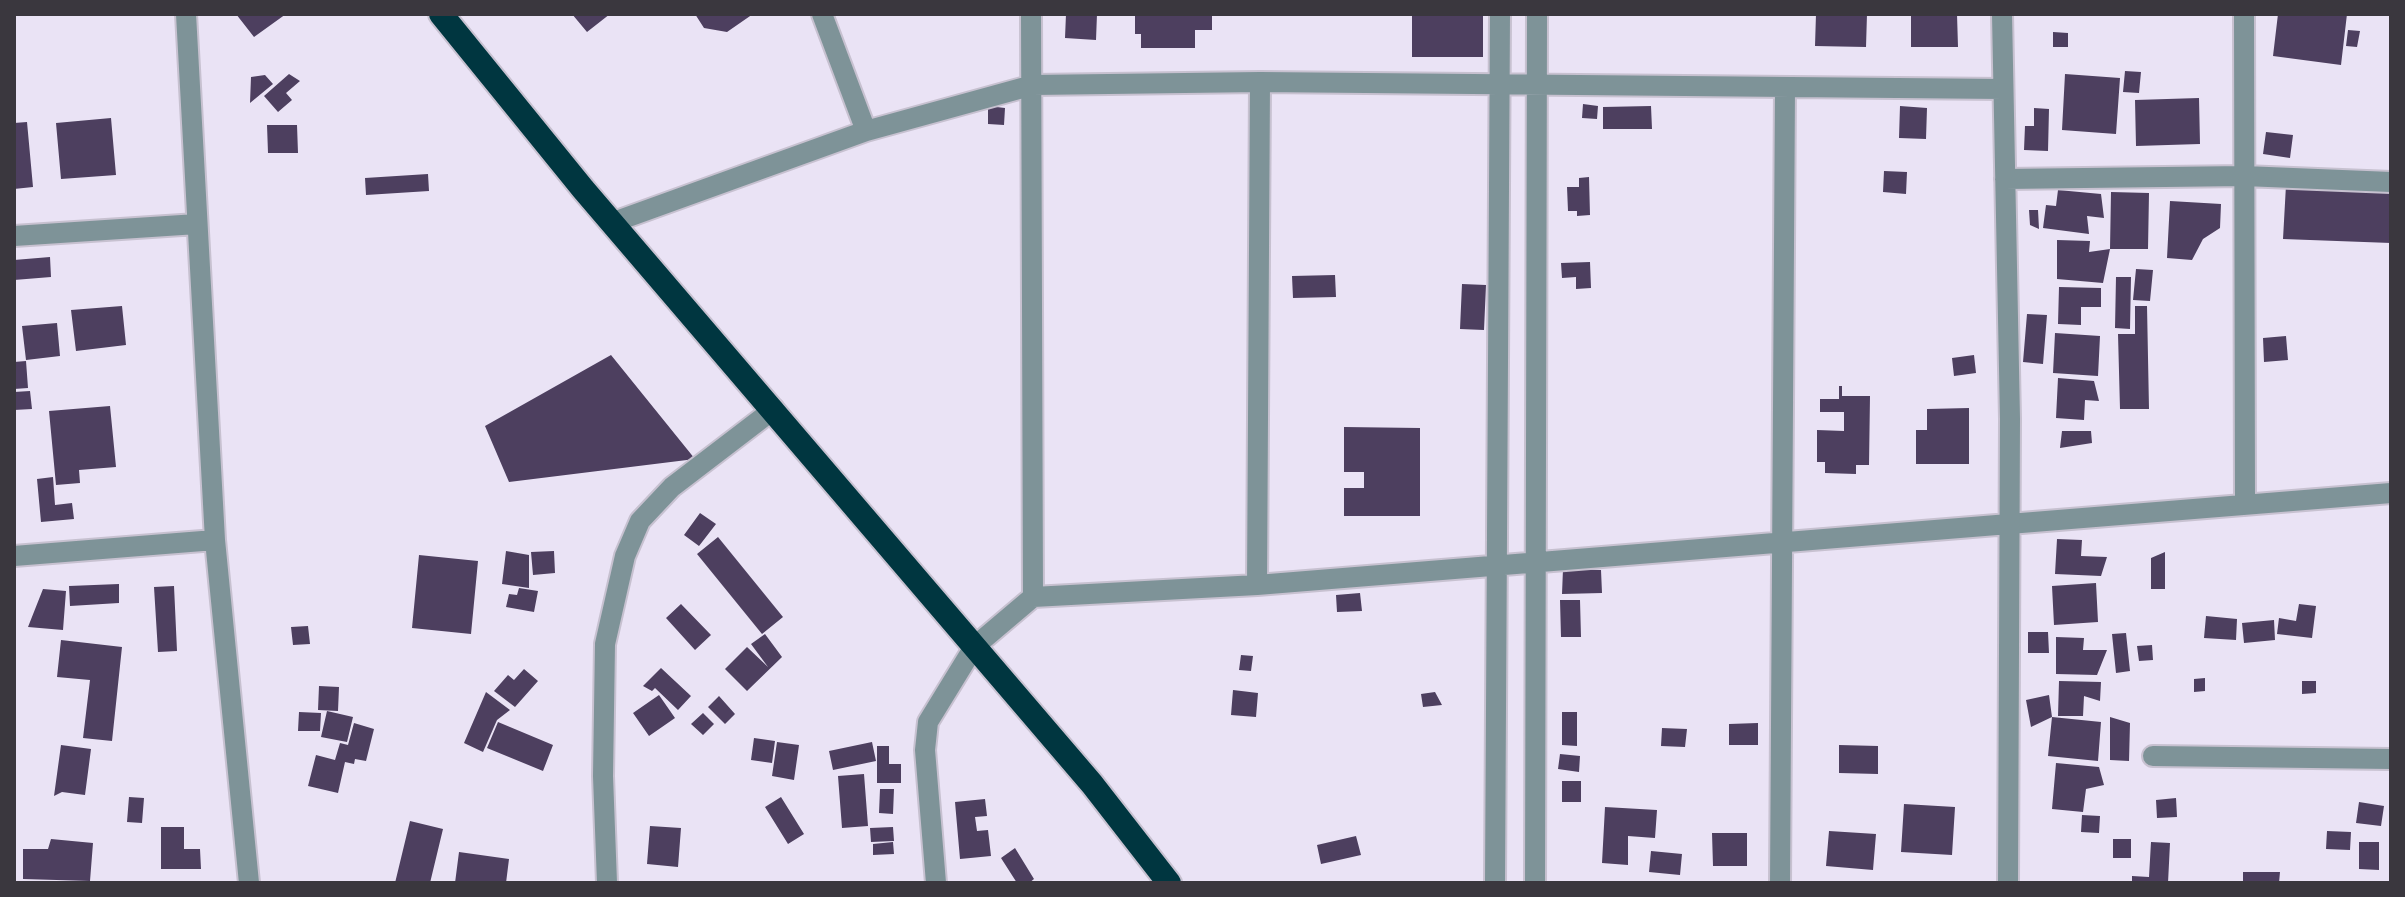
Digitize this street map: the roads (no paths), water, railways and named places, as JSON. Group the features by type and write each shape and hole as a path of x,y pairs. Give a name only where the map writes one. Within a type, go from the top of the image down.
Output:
{"highway":[{"path":"441,14 1092,784 1169,883"}],"street":[{"path":"186,14 215,540 249,883"},
{"path":"822,14 866,131"},
{"path":"1031,14 1033,597"},
{"path":"1495,883 1500,14"},
{"path":"1535,883 1537,14"},
{"path":"2002,14 2009,525 2008,883"},
{"path":"2244,14 2245,505"},
{"path":"614,222 866,131 1033,85 1260,82 2003,89"},
{"path":"1257,585 1260,82"},
{"path":"1780,883 1785,87"},
{"path":"2005,179 2244,176 2391,182"},
{"path":"14,236 197,224"},
{"path":"607,883 603,776 605,644 625,556 640,521 672,487 774,409"},
{"path":"936,883 925,750 928,722 974,647 1033,597 1257,585 2391,493"},
{"path":"14,556 215,540"},
{"path":"2153,756 2391,759"}]}
